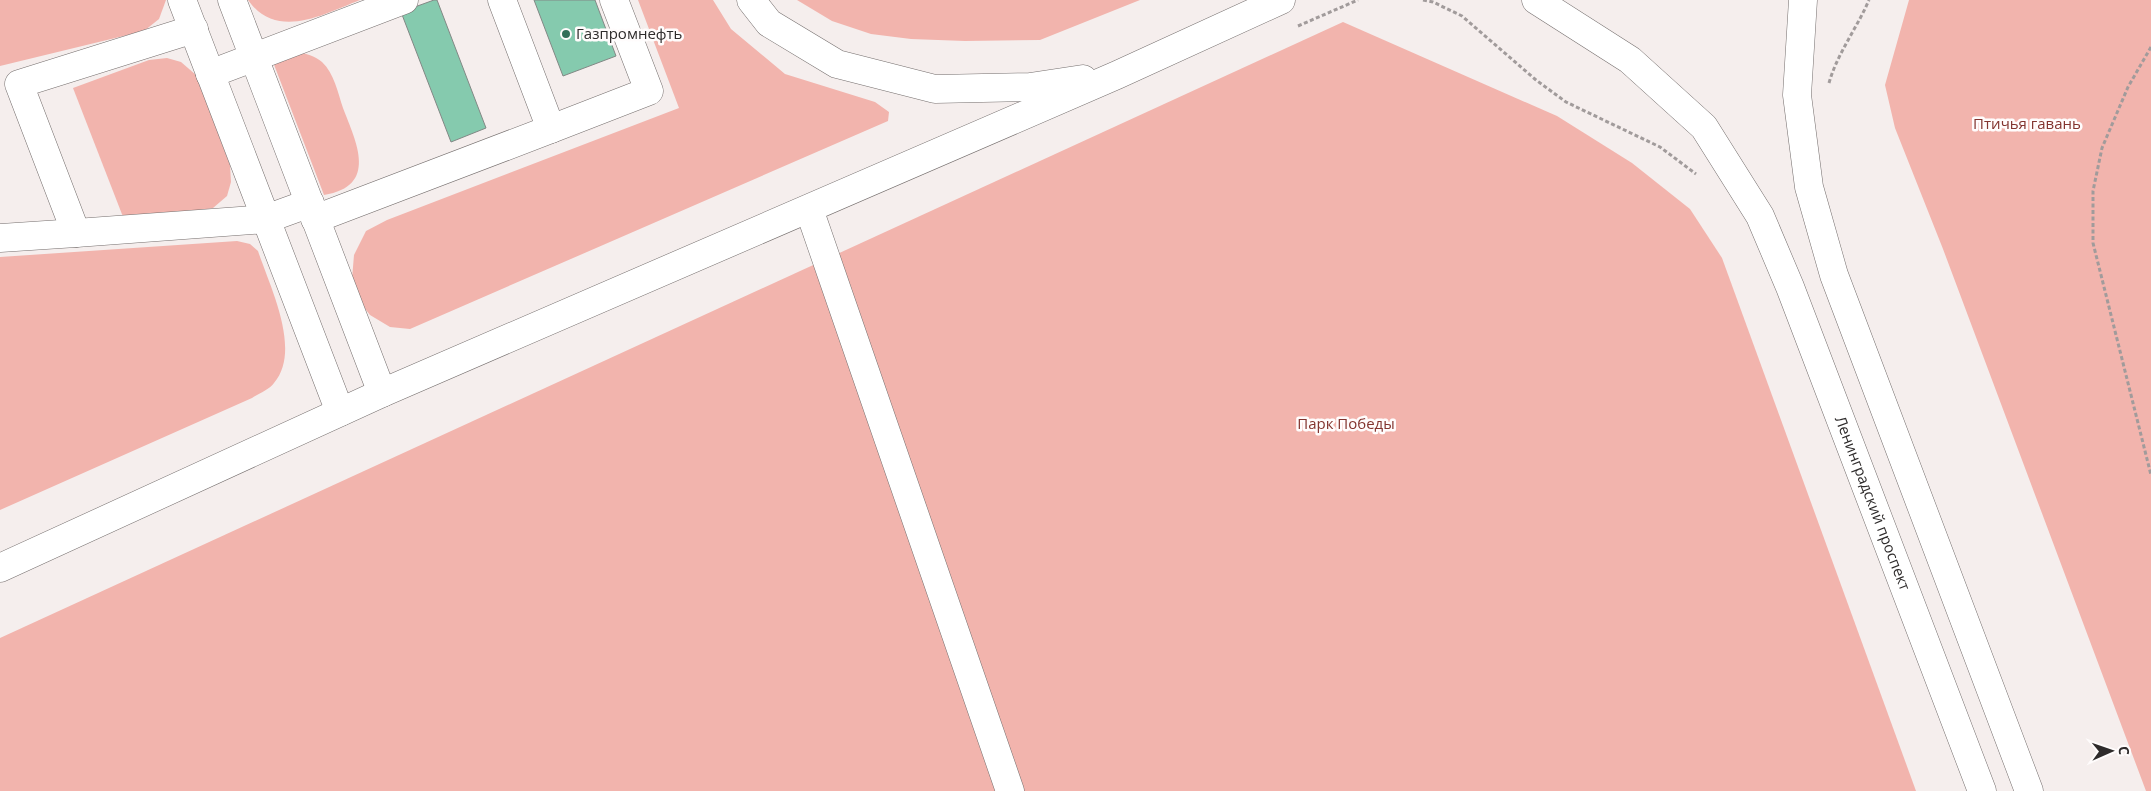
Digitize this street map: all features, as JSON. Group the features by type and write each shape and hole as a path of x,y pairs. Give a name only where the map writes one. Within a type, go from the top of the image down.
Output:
{"main road":[{"path":"182,0 340,412"},
{"path":"232,0 382,393"},
{"path":"210,74 404,0"},
{"path":"502,0 551,129"},
{"path":"0,238 266,219 313,211 551,129 649,91 614,0"},
{"path":"751,0 769,23 837,64 934,89 1030,87 1117,75"},
{"path":"0,568 382,393 1117,75 1282,0"},
{"name":"Ленинградский проспект","path":"1536,0 1630,60 1704,127 1760,216 1794,296 1982,791"},
{"path":"1803,0 1797,95 1808,187 1834,275 2029,791"},
{"path":"76,233 10,88 194,29"},
{"path":"809,209 1010,791"}],"path":[{"path":"1423,0 1433,2 1462,16 1536,80 1566,102 1660,147 1696,173 1702,181"},
{"path":"1828,87 1833,69 1860,21 1869,0"},
{"path":"2151,47 2128,87 2102,148 2093,191 2093,243 2151,475"}],"green space":[{"path":"0,0 166,0 159,19 144,31 0,66"},
{"path":"248,0 360,0 316,17 287,22 273,19 260,12"},
{"path":"638,0 713,0 731,29 785,74 875,102 889,112 888,121 410,329 390,327 370,315 358,300 352,279 354,255 366,231 387,220 679,108"},
{"path":"797,0 1140,0 1040,40 965,41 911,39 871,34 832,21"},
{"name":"Птичья гавань","path":"1909,0 2151,0 2151,791 2146,791 1943,249 1895,128 1885,85"},
{"name":"Парк Победы","path":"1343,22 1557,116 1632,163 1690,209 1722,258 1916,791 0,791 0,638"},
{"path":"298,52 317,58 330,72 357,148 358,172 352,182 341,190 324,195 273,62"},
{"path":"167,58 181,62 196,75 230,165 231,182 227,196 213,208 125,222 73,88 149,60"},
{"path":"237,241 250,244 258,251 281,318 285,354 282,369 274,383 252,398 0,510 0,257"}],"building":[{"path":"437,0 486,128 451,142 401,12"},
{"path":"534,0 595,0 616,56 563,76"}],"place":[{"name":"Газпромнефть","path":"566,34"}]}
